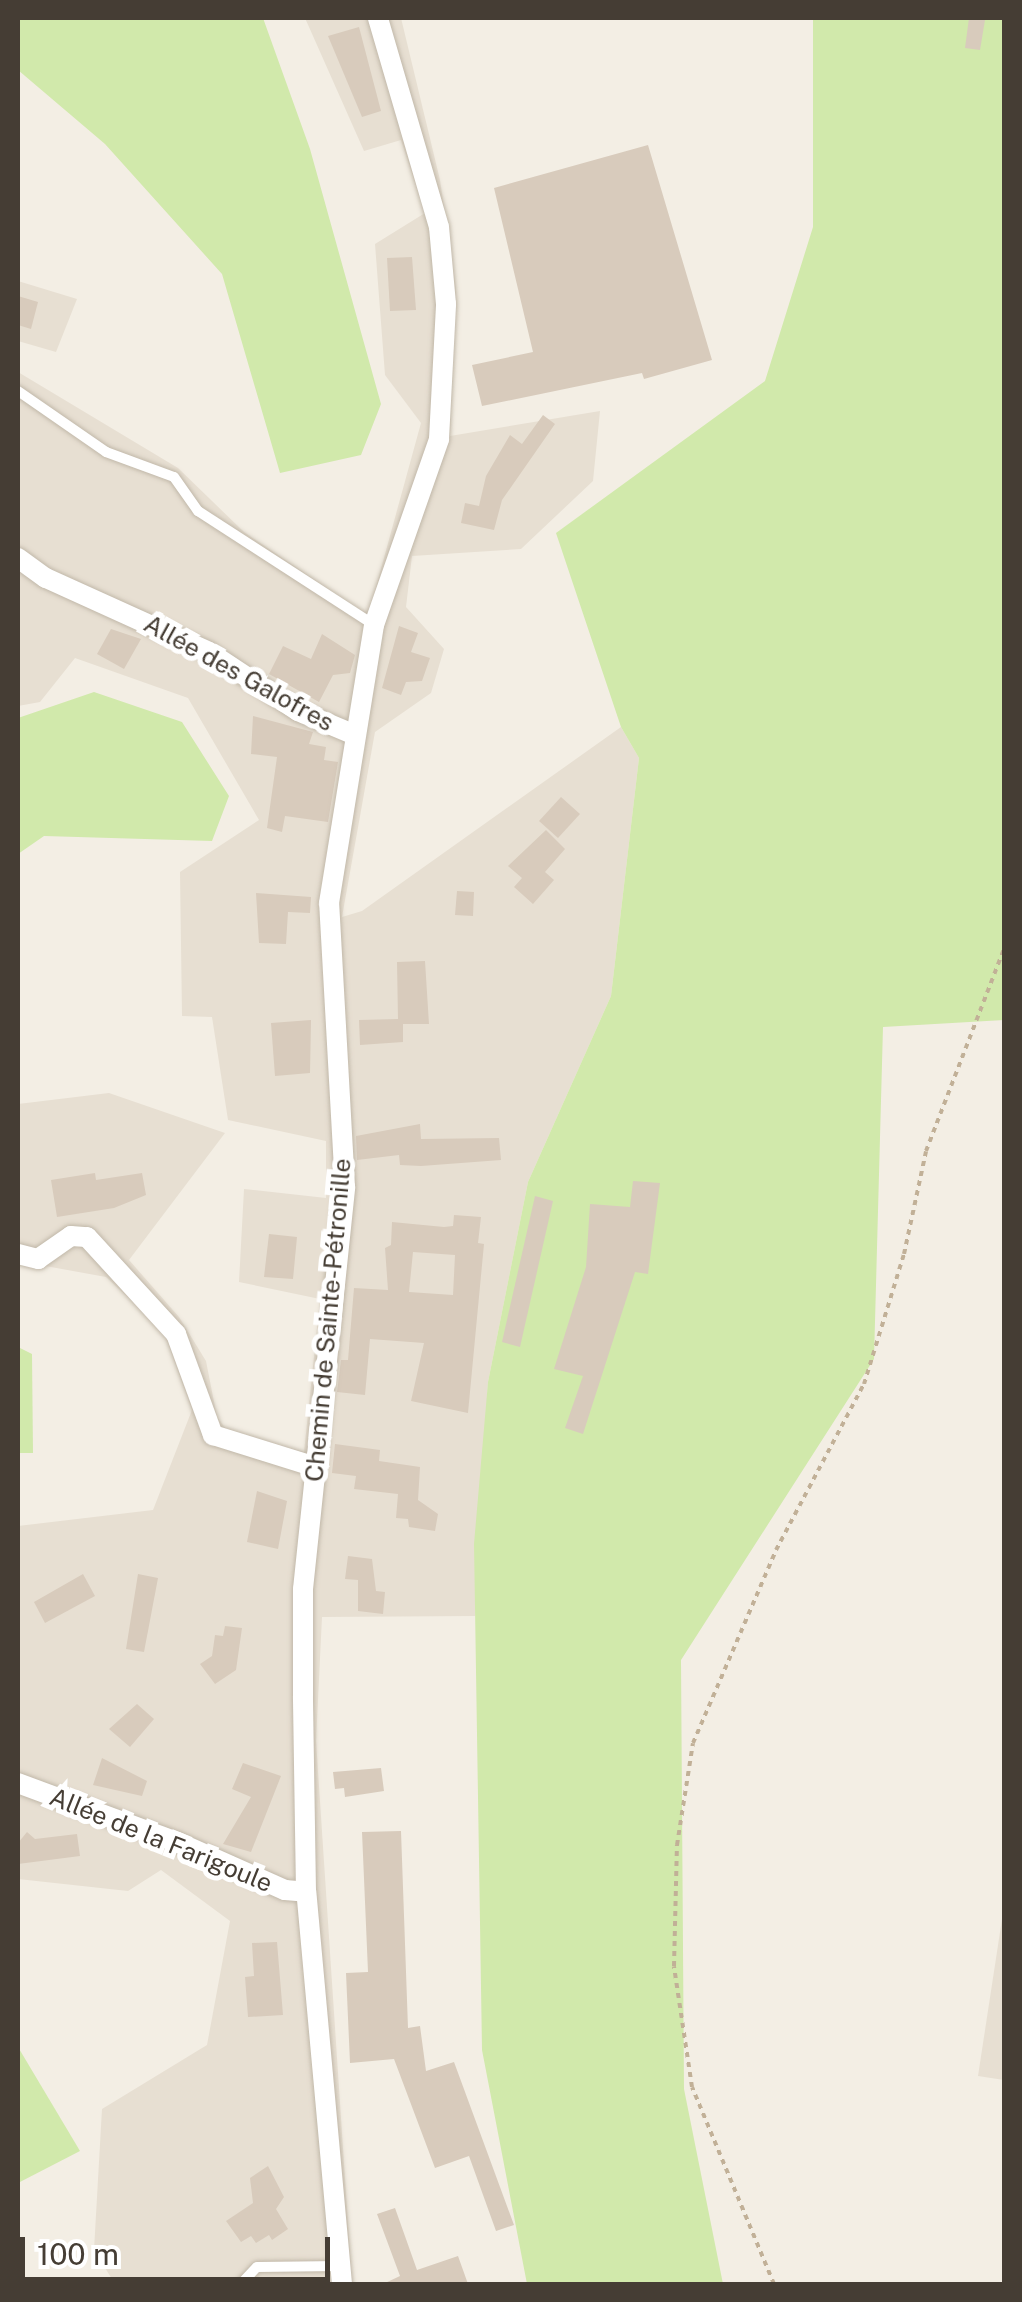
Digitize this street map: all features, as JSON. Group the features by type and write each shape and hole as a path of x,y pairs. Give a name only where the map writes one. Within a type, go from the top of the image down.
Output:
{"street":[{"name":"Chemin de Sainte-Pétronille","path":"341,2275 306,1892 302,1589 345,1188 329,904 374,625 440,440 446,304 439,227 378,18"},
{"name":"Allée des Galofres","path":"18,558 46,578 209,652 298,711 355,735"},
{"path":"18,1254 38,1259 72,1236 87,1237 176,1334 213,1435 316,1467"},
{"name":"Allée de la Farigoule","path":"18,1784 176,1842 286,1890 306,1892"}],"lane":[{"path":"18,391 106,452 174,477 198,512 374,625"},
{"path":"241,2284 258,2267 341,2275"}],"path":[{"path":"774,2284 720,2166 690,2070 674,1966 678,1845 693,1743 776,1550 864,1384 904,1254 926,1150 1004,948"}],"shaded area":[{"path":"305,18 401,18 440,180 456,288 450,436 600,411 593,481 521,549 412,556 406,607 444,649 431,693 375,732 342,917 362,911 621,727 639,758 611,996 528,1182 488,1382 475,1616 322,1617 316,1741 352,2284 115,2284 94,2250 102,2109 207,2045 230,1921 161,1870 128,1891 18,1879 18,1526 153,1510 192,1410 163,1330 106,1277 18,1261 18,1104 109,1093 225,1133 129,1260 179,1317 206,1361 217,1417 229,1433 304,1452 320,1299 239,1282 244,1189 326,1198 326,1141 228,1120 212,1017 182,1016 180,872 259,820 188,698 75,658 40,702 18,706 18,372 178,468 244,532 368,616 421,423 385,375 375,244 425,213 401,140 364,151"},
{"path":"18,281 77,299 56,352 18,341"},
{"path":"1004,1906 1004,2080 978,2076"}],"green space":[{"path":"18,18 263,18 310,149 381,404 361,455 280,473 222,274 105,144 18,70"},
{"path":"813,18 1004,18 1004,1020 883,1027 874,1359 681,1660 684,2089 723,2284 527,2284 482,2050 474,1544 488,1382 528,1182 611,996 639,758 621,727 556,533 765,381 813,227"},
{"path":"94,692 182,722 229,796 212,841 44,836 18,854 18,718"},
{"path":"18,1347 32,1354 33,1453 18,1453"},
{"path":"18,2047 80,2151 18,2183"}],"building":[{"path":"969,18 985,20 980,50 965,48"},
{"path":"359,27 381,111 362,117 328,36"},
{"path":"648,145 712,360 644,379 642,373 482,406 472,365 533,352 494,188"},
{"path":"412,257 416,310 390,311 387,258"},
{"path":"18,296 38,302 31,329 18,325"},
{"path":"543,415 555,424 502,500 494,530 461,523 465,503 479,506 486,476 510,435 522,444"},
{"path":"399,626 418,633 411,652 430,658 422,681 406,682 401,695 382,688"},
{"path":"111,629 141,639 124,669 97,654"},
{"path":"322,634 355,655 350,673 333,675 319,702 269,674 283,646 311,659"},
{"path":"253,716 313,732 309,744 326,747 324,760 338,762 328,822 285,816 282,832 267,828 277,757 251,754"},
{"path":"561,797 580,814 558,838 539,821"},
{"path":"546,830 565,849 545,872 554,880 533,904 514,887 522,878 508,866"},
{"path":"457,891 474,892 473,916 455,915"},
{"path":"256,893 311,897 310,913 288,912 286,944 259,943"},
{"path":"425,961 429,1024 403,1024 403,1042 360,1045 359,1020 398,1019 397,962"},
{"path":"311,1020 310,1073 275,1076 271,1023"},
{"path":"420,1124 421,1139 499,1138 501,1160 421,1166 400,1165 399,1155 357,1160 356,1136"},
{"path":"95,1173 96,1180 142,1173 146,1195 114,1208 57,1217 51,1180"},
{"path":"633,1181 660,1183 648,1274 635,1272 583,1434 565,1428 583,1376 554,1369 586,1267 590,1204 630,1207"},
{"path":"535,1196 553,1201 520,1347 502,1342"},
{"path":"454,1215 481,1217 478,1243 484,1244 468,1413 411,1401 424,1343 370,1339 365,1395 337,1392 341,1360 348,1360 354,1288 388,1290 385,1248 391,1245 392,1222 453,1226","holes":["413,1252 455,1255 453,1295 409,1292"]},
{"path":"269,1234 297,1237 293,1279 264,1277"},
{"path":"335,1444 380,1450 379,1461 420,1467 418,1500 438,1514 435,1531 409,1527 408,1519 396,1518 398,1494 354,1489 356,1476 332,1473"},
{"path":"257,1491 287,1501 278,1549 247,1542"},
{"path":"348,1556 372,1559 376,1591 385,1592 383,1614 358,1611 358,1580 345,1579"},
{"path":"83,1574 95,1596 45,1623 34,1602"},
{"path":"138,1574 158,1578 144,1652 126,1649"},
{"path":"225,1626 242,1628 236,1670 215,1684 200,1664 212,1656 215,1635 223,1636"},
{"path":"137,1704 154,1719 130,1747 109,1729"},
{"path":"102,1758 147,1781 142,1796 93,1785"},
{"path":"243,1763 281,1776 251,1852 223,1844 251,1797 232,1789"},
{"path":"381,1768 384,1791 345,1797 344,1788 335,1789 333,1772"},
{"path":"401,1831 408,2028 420,2026 426,2071 454,2062 514,2225 496,2231 469,2156 435,2168 394,2059 350,2063 346,1973 368,1972 362,1832"},
{"path":"27,1832 35,1839 77,1834 80,1856 18,1864 18,1843"},
{"path":"277,1942 283,2015 248,2017 245,1977 254,1976 252,1943"},
{"path":"268,2166 284,2197 276,2209 288,2229 272,2240 269,2235 256,2243 251,2236 241,2242 226,2221 253,2203 250,2178"},
{"path":"395,2208 417,2270 458,2256 468,2284 383,2284 400,2276 377,2214"}]}
